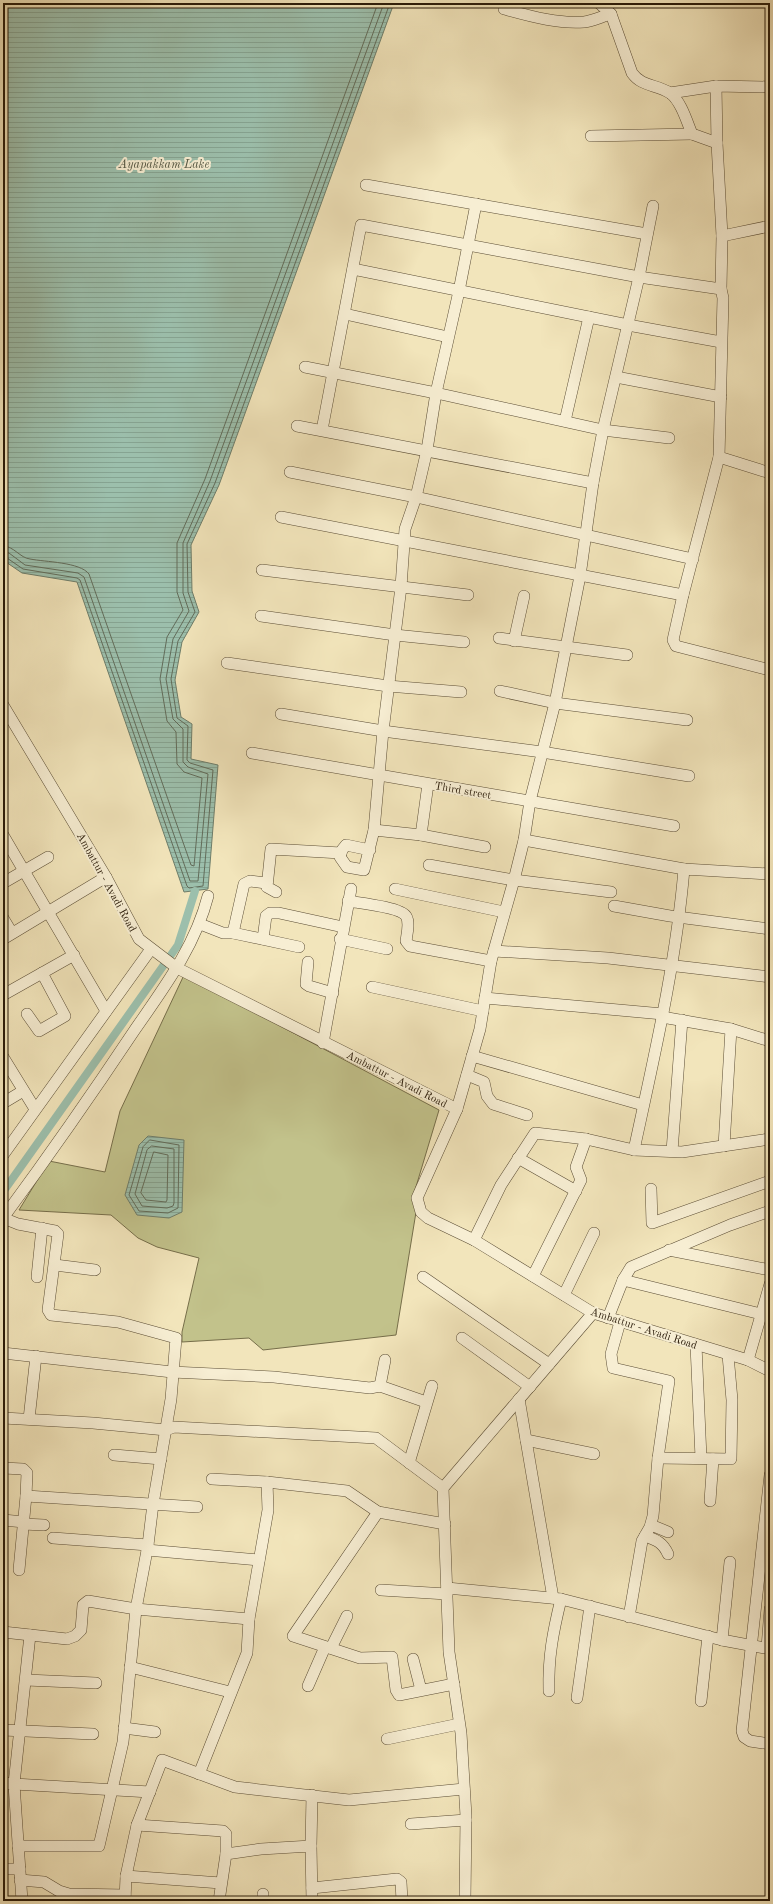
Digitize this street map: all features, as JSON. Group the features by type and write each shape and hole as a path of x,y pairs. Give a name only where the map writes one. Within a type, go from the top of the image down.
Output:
{"street":[{"path":"600,3 611,14 632,72 637,79 644,84 670,93 716,86 770,87"},
{"path":"504,9 541,19 567,22 586,22 611,14"},
{"path":"716,86 717,143 722,236 721,289 723,298 719,457 683,595 673,640 676,646 770,670"},
{"path":"670,93 678,104 692,134"},
{"path":"590,136 692,134 717,143"},
{"path":"366,184 647,234"},
{"path":"370,850 346,845 340,853 340,857 347,867 364,870 370,850 374,830 388,686 401,587 405,529 416,496 427,450 436,393 459,291 476,204"},
{"path":"457,1109 483,1011 493,956 524,840 530,801 555,703 580,576 593,484 603,430 639,278 653,206"},
{"path":"322,430 361,225 639,278 721,289"},
{"path":"722,236 770,226"},
{"path":"353,269 628,325 721,342"},
{"path":"345,314 448,337"},
{"path":"565,421 590,317"},
{"path":"305,367 436,393 603,430 669,438"},
{"path":"616,377 721,397"},
{"path":"297,426 427,450 593,484"},
{"path":"719,457 770,473"},
{"path":"290,472 416,496 693,559"},
{"path":"281,517 683,595"},
{"path":"262,570 468,595"},
{"path":"514,641 524,596"},
{"path":"261,616 395,635 464,642"},
{"path":"499,638 627,655"},
{"path":"227,663 388,686 461,692"},
{"path":"500,691 555,703 687,720"},
{"name":"Ambattur - Avadi Road","path":"4,708 106,877 139,939 155,953 175,967 323,1043 457,1109 420,1190 418,1202 421,1212 428,1218 474,1240 592,1313 748,1360 770,1371"},
{"path":"282,714 383,731 542,752 689,776"},
{"name":"Third street","path":"252,753 674,826"},
{"path":"421,835 428,784"},
{"path":"374,830 421,835 485,847"},
{"path":"3,835 106,1011"},
{"path":"524,840 684,869 770,874"},
{"path":"276,892 268,889 266,883 270,849 340,853"},
{"path":"3,883 48,857"},
{"path":"429,865 514,880 611,892"},
{"path":"634,1150 662,1015 680,917 684,869"},
{"path":"3,918 8,936 106,877"},
{"path":"233,933 244,884 250,881 266,883"},
{"path":"323,1043 333,993 340,939 351,889"},
{"path":"395,889 504,912"},
{"path":"18,1846 99,1846 113,1790 124,1728 136,1609 148,1548 153,1504 171,1399 172,1372 176,1338 118,1322 51,1315 48,1310 58,1234 55,1231 12,1222 3,1218 88,1100 175,967 200,924 208,896"},
{"path":"348,901 392,909 403,913 406,916 408,929 406,941 410,946 493,956 608,958 770,976"},
{"path":"614,906 680,917 770,929"},
{"path":"262,939 266,916 270,913 279,913 343,927"},
{"path":"200,924 223,933 233,933 299,947"},
{"path":"340,939 387,949"},
{"path":"3,1155 106,1011 155,953"},
{"path":"3,995 74,955"},
{"path":"308,962 306,984 333,993"},
{"path":"27,1014 39,1031 65,1016 42,973"},
{"path":"372,987 483,1011"},
{"path":"486,998 662,1015 731,1029 770,1041"},
{"path":"672,1151 682,1020"},
{"path":"724,1146 731,1029"},
{"path":"472,1056 643,1105"},
{"path":"3,1058 35,1110"},
{"path":"467,1075 484,1082 487,1096 493,1104 527,1115"},
{"path":"3,1103 23,1091"},
{"path":"474,1240 501,1186 535,1133 586,1139 634,1150 682,1152 770,1140"},
{"path":"533,1276 581,1180 576,1167 586,1139"},
{"path":"518,1158 576,1191"},
{"path":"651,1190 652,1223 770,1181"},
{"path":"608,1318 623,1280 631,1267 730,1225 770,1211"},
{"path":"37,1277 42,1228"},
{"path":"564,1295 594,1233"},
{"path":"669,1250 770,1270"},
{"path":"55,1265 96,1270"},
{"path":"423,1277 549,1364"},
{"path":"623,1280 762,1314"},
{"path":"748,1360 770,1284"},
{"path":"465,1901 466,1820 460,1724 449,1652 443,1488 592,1313"},
{"path":"620,1322 611,1354 613,1368 669,1381 658,1458 651,1525 642,1541 629,1617"},
{"path":"462,1338 530,1387"},
{"path":"696,1345 701,1458"},
{"path":"3,1353 172,1372 274,1377 370,1388 380,1386 426,1402"},
{"path":"658,1458 731,1459 732,1400 728,1355"},
{"path":"29,1419 36,1356"},
{"path":"380,1386 385,1360"},
{"path":"409,1463 432,1386"},
{"path":"519,1399 557,1598 550,1642 548,1691"},
{"path":"3,1418 93,1423 166,1430 174,1427 376,1438 443,1488"},
{"path":"526,1440 594,1454"},
{"path":"114,1455 161,1459"},
{"path":"710,1501 713,1459"},
{"path":"3,1468 23,1469 27,1473 20,1570"},
{"path":"770,1475 742,1732 744,1738 750,1741 770,1744"},
{"path":"212,1479 267,1482 347,1491 378,1512 445,1524"},
{"path":"199,1774 230,1692 247,1654 249,1618 268,1510 267,1482"},
{"path":"26,1496 197,1507"},
{"path":"378,1512 293,1636 360,1658 392,1657 396,1690 399,1695 454,1684"},
{"path":"3,1520 44,1526"},
{"path":"651,1525 668,1532"},
{"path":"645,1536 658,1541 665,1546 668,1554"},
{"path":"53,1538 259,1560"},
{"path":"722,1640 730,1562"},
{"path":"381,1590 447,1591 557,1598 722,1640 768,1648 770,1609"},
{"path":"3,1632 67,1639 75,1636 81,1630 84,1605 88,1601 136,1609 249,1618"},
{"path":"577,1698 590,1606"},
{"path":"308,1686 328,1647 347,1616"},
{"path":"22,1901 18,1846 8,1783 20,1730 30,1635"},
{"path":"701,1701 708,1636"},
{"path":"414,1659 421,1690"},
{"path":"130,1667 230,1692"},
{"path":"26,1680 96,1683"},
{"path":"387,1739 460,1724"},
{"path":"124,1728 156,1732"},
{"path":"3,1730 93,1734"},
{"path":"3,1869 44,1882 59,1891 69,1894 125,1898 126,1876 137,1825 162,1760 235,1787 349,1800 464,1789"},
{"path":"8,1783 150,1792"},
{"path":"312,1796 312,1901"},
{"path":"411,1824 466,1820"},
{"path":"137,1825 223,1832 226,1834 226,1854 219,1901"},
{"path":"226,1854 261,1849 311,1846"},
{"path":"126,1876 222,1883"},
{"path":"312,1888 398,1879 400,1882 402,1901"}],"green space":[{"path":"184,975 439,1110 415,1190 417,1206 396,1335 263,1350 249,1338 182,1342 182,1332 199,1258 157,1247 138,1238 111,1215 19,1210 49,1161 105,1172 120,1111"}],"water":[{"name":"Ayapakkam Lake","path":"3,3 394,3 219,485 191,545 192,591 199,612 182,642 175,680 181,717 192,724 191,759 218,765 208,889 184,892 77,582 22,573 3,560"},
{"path":"148,1136 184,1140 182,1212 169,1218 137,1215 125,1195 139,1145"}],"waterway":[{"path":"3,1192 178,945 195,891"}]}
